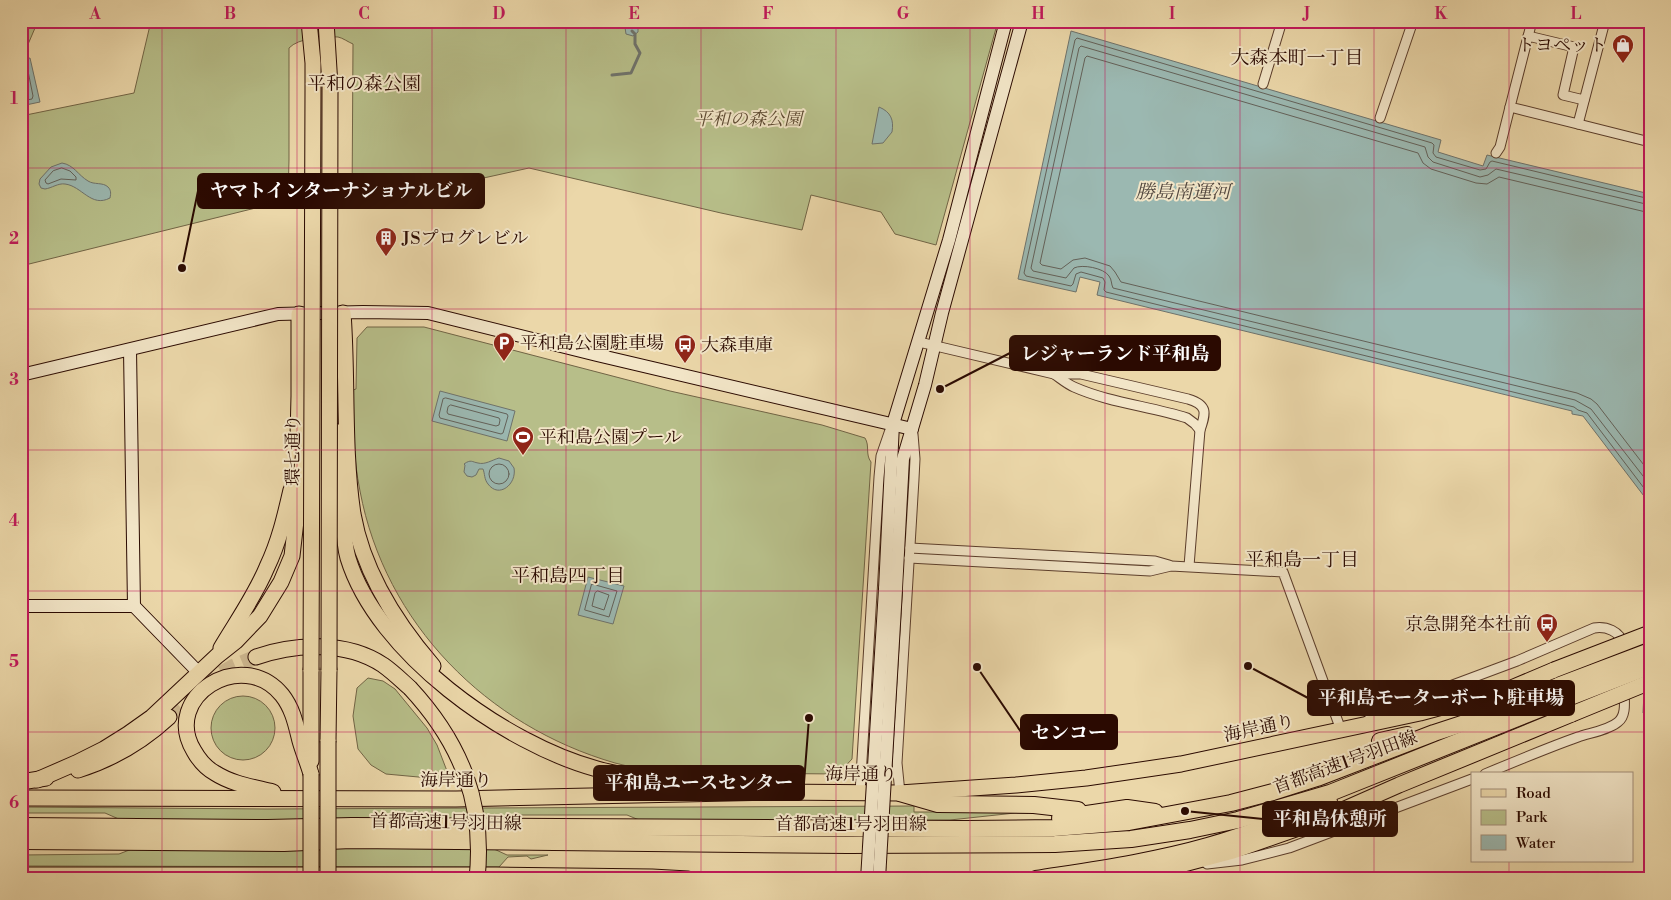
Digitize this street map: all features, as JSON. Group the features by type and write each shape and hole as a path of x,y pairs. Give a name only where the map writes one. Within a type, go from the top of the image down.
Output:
{"highway":[{"name":"首都高速1号羽田線","path":"21,841 284,842 351,840 848,845 1055,844 1131,838 1190,830 1238,820 1330,793 1385,771 1650,651"},
{"name":"首都高速1号羽田線","path":"21,826 966,829 1054,828 1129,822 1231,803 1273,792 1317,778 1488,714 1650,666"},
{"path":"1380,741 1398,736 1434,733"},
{"path":"1036,879 1123,865 1207,846 1281,823 1369,785 1385,771"},
{"path":"900,793 938,804 1034,805 1066,808 1089,813"},
{"path":"966,829 1127,808 1168,815"},
{"path":"531,843 639,854"}],"main road":[{"name":"環七通り","path":"309,21 313,63 311,670 306,741 311,774 311,879"},
{"name":"環七通り","path":"326,21 330,86 328,852 335,878"},
{"path":"343,313 350,484 360,542 370,570 397,620 413,642 462,699"},
{"path":"217,656 267,568 286,511 292,484 298,431 299,314"},
{"path":"37,780 76,763 128,734 152,717 217,656 236,641 260,616 275,594 288,568 294,542 312,383"},
{"path":"329,384 341,483 346,548 352,568 378,617 398,642 424,668 462,699 502,727 559,756 597,769 669,782 773,792"},
{"name":"海岸通り","path":"1116,879 1176,867 1233,851 1313,823 1399,785 1563,692 1650,633"},
{"path":"256,657 272,651 291,648 322,647 348,651 373,659 410,688 450,739 465,773 478,824 479,861 477,879"},
{"path":"296,797 233,782 212,772 204,765 190,746 186,724 188,713 199,694 208,685 217,680 236,675 252,677 266,682 282,696 306,741"},
{"name":"海岸通り","path":"21,798 178,799 296,797 456,799 773,792 900,793 1016,785 1181,764 1420,713 1508,689 1563,692 1650,682"},
{"path":"21,782 65,774 100,763 136,744 169,718"},
{"path":"21,875 360,879"},
{"path":"335,878 496,875 688,879"}],"street":[{"path":"860,793 881,456 893,424 949,240 1006,21"},
{"path":"867,879 890,590 903,459 1022,21"},
{"path":"1262,84 1282,21"},
{"path":"1380,118 1413,21"},
{"path":"1496,153 1500,147 1532,21"},
{"path":"1578,124 1605,21"},
{"path":"1528,36 1574,47 1563,95 1584,100"},
{"path":"1510,107 1650,142"},
{"path":"21,375 278,314 428,313 912,429"},
{"path":"918,342 1054,374 1081,374 1195,401 1204,410 1205,415 1200,430 1189,566"},
{"path":"130,350 134,606 199,673"},
{"path":"1054,374 1072,386 1122,403 1187,418 1200,430"},
{"path":"878,879 890,590 893,424"},
{"path":"900,793 897,763 915,459 912,429"},
{"path":"910,548 1155,561 1170,566"},
{"path":"909,558 1150,571 1170,566 1189,566 1283,572 1347,729 1383,712 1517,661 1594,628 1602,626 1609,628 1619,636 1623,644 1624,708 1623,716 1618,722 1612,726 1490,772"},
{"path":"21,606 134,606"},
{"path":"1176,867 1242,860 1289,848 1471,779"}],"green space":[{"path":"21,21 38,21 21,57"},
{"name":"平和の森公園","path":"151,21 998,21 936,245 895,234 881,212 811,195 802,230 529,168 352,207 353,44 342,38 326,37 305,40 289,48 288,200 21,266 21,116 134,93"},
{"path":"367,327 424,327 670,391 822,425 865,438 871,462 852,759 838,774 697,772 642,769 615,763 568,746 525,724 485,696 449,663 418,626 392,584 373,539 360,491 353,428 353,390 356,389 357,338"},
{"path":"368,678 383,681 395,689 427,728 437,745 447,771 445,777 440,779 386,774 371,765 358,749 353,716 357,688"},
{"path":"243,696 255,698 266,705 273,716 275,728 273,740 266,751 255,758 243,760 231,758 220,751 213,740 211,728 213,716 220,705 231,698"},
{"path":"914,806 914,812 968,812 1016,809 1028,813 950,820 644,822 627,815 520,815 501,822 121,820 105,813 21,813 21,807 267,809"},
{"path":"137,847 494,849 507,855 548,855 531,859 527,856 508,857 499,867 21,866 21,855 119,854"}],"water":[{"path":"624,21 631,21 632,25 638,26 638,32 633,36 626,34"},
{"name":"勝島南運河","path":"1071,31 1441,140 1438,152 1483,166 1487,155 1650,194 1650,504 1583,416 1572,414 1572,411 1097,295 1100,282 1080,277 1076,292 1018,279"},
{"path":"30,58 40,102 21,106 21,60"},
{"path":"879,107 891,117 892,132 883,143 872,144"},
{"path":"62,163 73,168 88,181 106,185 111,193 110,198 97,200 77,188 65,184 45,189 41,188 39,184 40,179 51,167"},
{"path":"440,391 515,411 507,441 432,421"},
{"path":"499,458 509,461 514,468 513,479 502,490 492,488 488,484 483,469 479,469 476,475 472,477 467,476 464,472 464,464 468,462 483,463"},
{"path":"1650,574 1650,713 1643,713"},
{"path":"588,577 624,586 613,624 578,615"},
{"path":"1650,783 1650,879 1644,879"}],"pier":[{"path":"1650,618 1650,699 1642,702 1645,620"}],"waterway":[{"path":"612,75 631,73 640,53 635,44 635,34 632,31"}],"tunnel":[{"path":"169,717 203,685 232,667 256,657"}],"place":[{"name":"トヨペット","path":"1623,64"},
{"name":"JSプログレビル","path":"386,257"},
{"name":"ヤマトインターナショナルビル","path":"182,268"},
{"name":"平和島公園駐車場","path":"504,362"},
{"name":"大森車庫","path":"685,364"},
{"name":"レジャーランド平和島","path":"940,389"},
{"name":"平和島公園プール","path":"523,456"},
{"name":"京急開発本社前","path":"1547,643"},
{"name":"平和島モーターボート駐車場","path":"1248,666"},
{"name":"センコー","path":"977,667"},
{"name":"平和島ユースセンター","path":"809,718"},
{"name":"平和島休憩所","path":"1185,811"}],"district":[{"name":"大森本町一丁目","path":"1297,57"},
{"name":"平和の森公園","path":"364,83"},
{"name":"平和島一丁目","path":"1302,559"},
{"name":"平和島四丁目","path":"568,575"}]}
